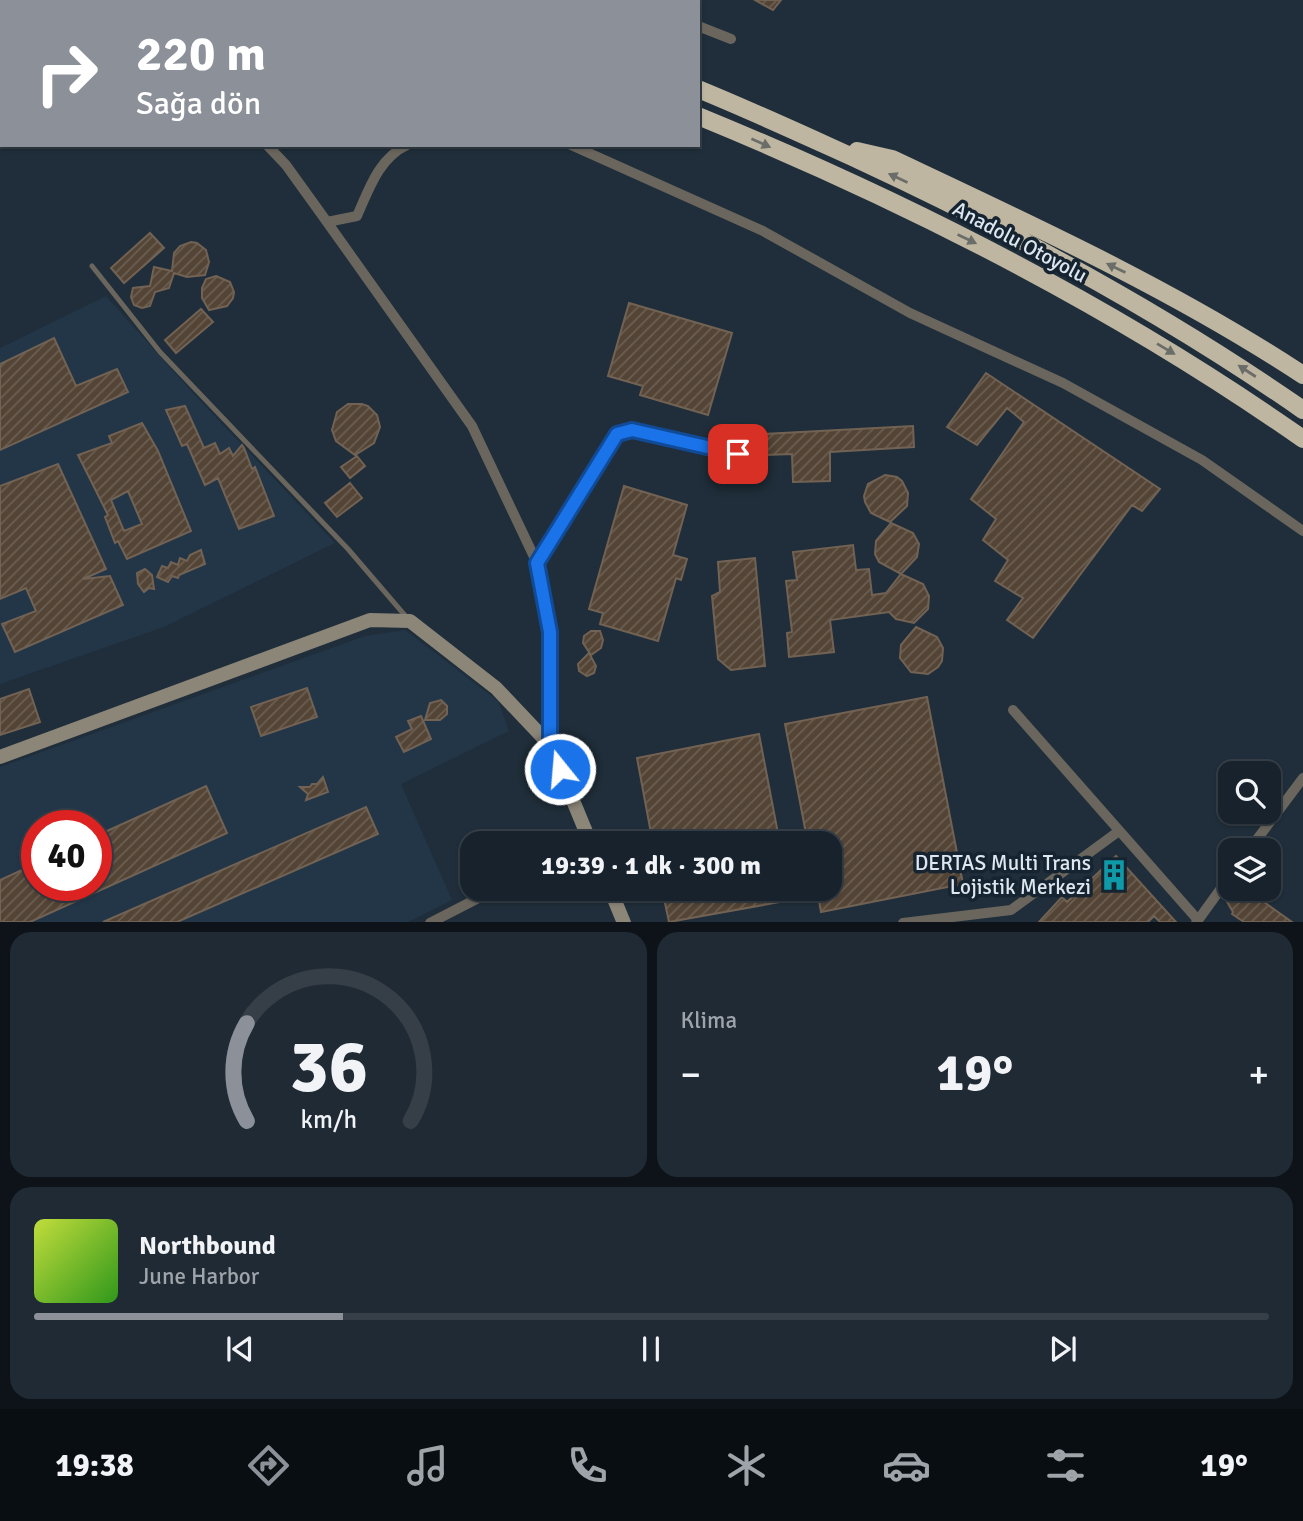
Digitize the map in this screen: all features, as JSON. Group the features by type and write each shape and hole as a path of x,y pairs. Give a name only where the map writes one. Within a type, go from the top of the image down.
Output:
{"highway":[{"name":"Anadolu Otoyolu","path":"700,90 932,194 1066,263 1200,341 1303,410"},
{"name":"Anadolu Otoyolu","path":"700,117 913,212 1049,281 1214,379 1303,439"},
{"path":"822,144 892,159 950,186 1195,308 1303,375"}],"street":[{"path":"700,27 731,39"},
{"path":"269,147 286,165 472,426 537,563 550,632 550,745 584,831"},
{"path":"327,222 357,216 378,170 402,147"},
{"path":"575,147 763,231 910,313 1063,383 1202,460 1303,531"},
{"path":"537,563 617,434 632,430 738,454"},
{"path":"0,757 370,620 410,621 496,688 550,745"},
{"path":"1013,710 1197,921 1218,892"},
{"path":"1258,838 1303,778"},
{"path":"903,922 1012,910 1119,831"},
{"path":"430,922 472,901"},
{"path":"615,901 624,922"}],"lane":[{"path":"92,266 160,352 339,539 410,621"}],"shaded area":[{"path":"106,296 191,391 335,543 164,627 0,684 0,348"},
{"path":"405,630 498,701 509,731 401,784 452,900 408,922 0,922 0,767 365,636"}],"building":[{"path":"755,0 781,0 773,10"},
{"path":"150,233 164,248 124,283 111,268"},
{"path":"191,242 206,250 209,262 205,275 187,277 174,273 169,288 155,292 150,306 142,308 134,305 131,297 133,288 150,286 154,267 172,271 174,253 180,246"},
{"path":"216,276 230,282 233,298 227,306 209,310 202,298 202,288 206,279"},
{"path":"629,303 732,333 708,415 640,395 643,386 608,376"},
{"path":"201,309 213,322 176,353 165,340"},
{"path":"54,338 76,386 117,369 128,392 0,450 0,364"},
{"path":"986,373 1160,489 1142,511 1132,505 1033,638 1007,620 1023,598 995,581 1008,560 983,540 996,519 971,499 1024,422 1007,408 977,445 947,427"},
{"path":"348,404 368,406 377,415 380,427 374,443 355,455 336,441 332,430 337,412"},
{"path":"185,406 204,448 215,443 220,454 229,448 233,456 242,445 252,469 255,467 274,516 239,529 218,478 205,485 187,444 182,446 166,410"},
{"path":"142,423 158,451 191,531 127,559 118,541 115,543 105,517 108,515 78,455 112,443 109,436","holes":["128,491 142,524 124,531 111,500"]},
{"path":"913,426 914,447 830,452 830,481 793,482 792,454 765,455 764,434"},
{"path":"357,456 365,466 350,478 341,467"},
{"path":"58,464 106,569 83,579 110,576 123,605 15,652 2,624 36,611 26,588 0,599 0,486"},
{"path":"885,475 897,477 908,493 907,506 890,522 871,513 864,496 868,484"},
{"path":"350,483 362,498 337,517 325,503"},
{"path":"624,486 687,505 673,555 687,559 681,580 676,578 658,641 600,624 603,613 589,609"},
{"path":"891,523 913,533 919,544 917,557 901,574 879,562 875,554 876,541"},
{"path":"853,545 856,570 869,569 872,595 886,593 901,574 923,584 929,596 928,609 914,623 896,619 889,612 830,620 834,652 789,657 787,633 792,632 786,581 797,580 793,552"},
{"path":"201,550 205,564 179,575 178,578 172,576 168,582 157,577 162,566 168,568 171,562 178,565 180,558 187,561 190,555"},
{"path":"755,558 765,666 731,670 718,659 712,596 720,592 718,562"},
{"path":"145,569 152,575 154,589 149,588 144,592 138,584 137,573"},
{"path":"916,627 937,637 943,648 942,661 928,674 911,672 900,658 901,645"},
{"path":"591,631 600,631 603,640 601,648 591,655 583,643 584,636"},
{"path":"589,653 596,666 594,673 587,676 579,671 578,664"},
{"path":"307,688 317,717 261,736 251,707"},
{"path":"29,689 40,722 0,735 0,699"},
{"path":"927,697 963,884 821,912 819,901 842,901 842,831 806,831 785,724"},
{"path":"441,700 447,706 447,714 440,720 425,720 430,703"},
{"path":"421,716 431,739 404,752 396,737 412,729 408,721"},
{"path":"759,734 778,831 651,831 637,758"},
{"path":"323,777 328,792 306,800 308,794 300,787 317,784"},
{"path":"206,786 227,833 112,885 112,829"},
{"path":"366,807 378,834 177,922 103,922"},
{"name":"DERTAS Multi Trans Lojistik Merkezi","path":"1116,856 1176,922 1160,922 1154,916 1148,922 1039,922 1062,897 1067,902"},
{"path":"21,870 21,901 76,901 30,922 0,922 0,880"},
{"path":"665,901 785,901 669,922"},
{"path":"1227,901 1262,901 1292,922 1244,922 1232,914"}],"place":[{"name":"DERTAS Multi Trans Lojistik Merkezi","path":"1114,875"}],"route":[{"path":"560,769 550,745 550,632 537,563 617,434 632,430 738,454"}]}
